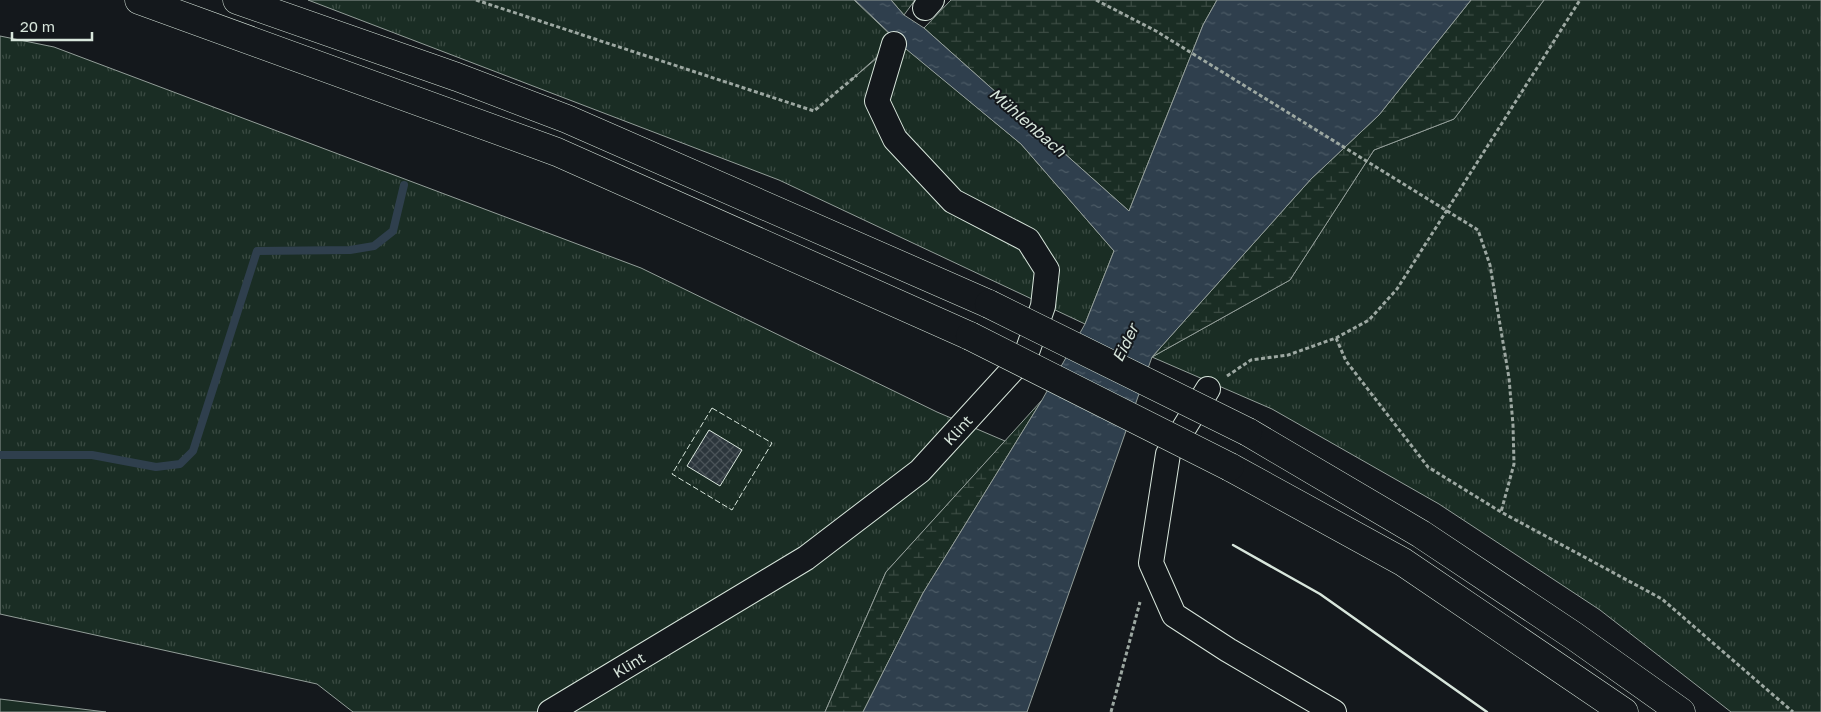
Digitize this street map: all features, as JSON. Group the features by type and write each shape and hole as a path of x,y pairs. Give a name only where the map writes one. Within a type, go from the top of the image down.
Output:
{"highway":[{"path":"139,0 557,152 970,336 1230,467 1404,562 1624,712"},
{"path":"237,0 457,77 567,119 989,304 1248,432 1421,534 1574,636 1681,712"}],"street":[{"name":"Klint","path":"550,712 806,558 920,471 1026,355 1042,306 1047,270 1028,240 953,202 895,139 877,101 894,44"},
{"path":"1208,389 1168,454 1151,563 1174,615 1228,650 1334,712"}],"path":[{"path":"476,0 814,111 858,74"},
{"path":"1096,0 1156,31 1394,176 1478,230 1490,265 1509,378 1514,425 1514,464 1501,512"},
{"path":"1208,389 1251,360 1288,355 1336,338 1369,320 1397,289 1580,0"},
{"path":"1336,338 1346,361 1428,467 1501,512 1662,599 1792,712"},
{"path":"1110,712 1151,563"}],"green space":[{"path":"308,0 854,0 896,40 851,80 897,41 1021,144 1114,251 1085,324 779,180"},
{"path":"891,0 915,0 904,15"},
{"path":"951,0 1217,0 1203,25 1129,211 924,28"},
{"path":"1471,0 1544,0 1454,119 1374,150 1290,280 1152,357 1311,179 1379,115"},
{"path":"1544,0 1821,0 1821,712 1731,712 1600,610 1439,504 1272,409 1152,357 1290,280 1374,150 1454,119"},
{"path":"0,36 54,47 641,268 937,412 1005,441 886,572 825,712 353,712 317,684 0,614"},
{"path":"1042,400 923,593 863,712 825,712 886,572"},
{"path":"0,699 106,712 0,712"}],"water":[{"path":"855,0 891,0 904,15 924,28 1129,211 1203,25 1217,0 1471,0 1379,115 1311,179 1152,357 1027,712 863,712 923,593 1042,400 1085,324 1114,251 1021,144 906,49"}],"building":[{"path":"709,430 742,450 720,486 687,466"}],"waterway":[{"path":"0,455 92,455 156,467 180,464 193,451 257,251 350,250 374,246 393,231 404,185"}],"fence":[{"path":"712,408 772,443 732,510 672,474 712,408"}],"wall":[{"path":"1233,545 1320,594 1487,712"}],"water label":[{"name":"Mühlenbach","path":"1028,122"},
{"name":"Eider","path":"1125,343"}]}
